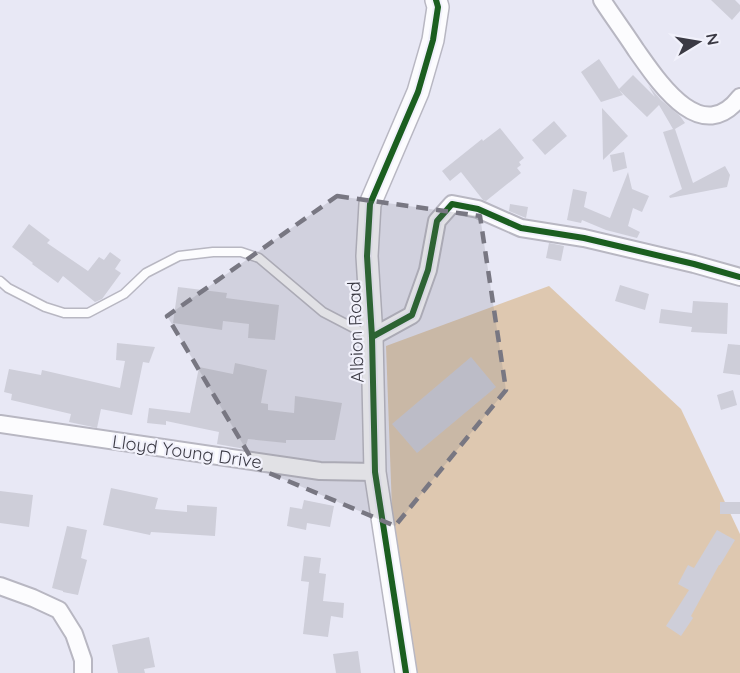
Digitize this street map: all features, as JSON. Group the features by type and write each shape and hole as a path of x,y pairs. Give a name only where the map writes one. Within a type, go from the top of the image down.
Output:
{"street":[{"name":"Albion Road","path":"406,673 375,472 372,337 367,256 370,204 418,92 433,40 438,7 436,0"},
{"path":"602,0 662,86 678,102 696,113 708,116 730,109 740,97"},
{"path":"372,337 412,315 428,270 438,221 452,204 478,209 521,228 584,238 740,277"},
{"name":"Lloyd Young Drive","path":"0,424 320,471 375,472"},
{"path":"0,586 59,610 74,634 83,660 83,673"}],"lane":[{"path":"0,281 8,288 45,307 64,313 88,313 124,294 146,273 179,256 213,252 241,252 260,258 323,312 372,337"}],"highlighted area":[{"path":"337,196 480,216 506,390 395,526 257,468 167,316"}],"shaded area":[{"path":"549,286 681,409 740,534 740,673 398,673 386,346"}],"building":[{"path":"711,0 735,0 740,5 740,11 732,20"},
{"path":"599,59 619,89 633,75 655,97 648,85 680,116 685,123 675,129 693,183 725,166 730,175 727,187 670,198 669,196 682,189 663,132 673,129 659,105 647,117 619,90 623,95 601,102 581,72"},
{"path":"602,108 628,136 603,160"},
{"path":"554,121 567,136 545,155 532,140"},
{"path":"500,128 524,158 519,162 521,165 517,168 521,173 486,201 461,172 450,181 442,171 482,139 483,141"},
{"path":"624,152 627,168 613,172 610,155"},
{"path":"628,172 632,189 649,196 642,212 633,208 628,226 640,232 637,238 606,230 582,220 581,223 567,220 573,189 587,192 584,207 610,218"},
{"path":"510,204 528,207 526,218 509,211"},
{"path":"29,224 50,240 47,243 88,271 99,257 104,260 110,252 121,260 115,269 121,273 102,299 95,302 63,276 58,283 12,247"},
{"path":"549,243 564,246 561,261 546,258"},
{"path":"620,285 649,294 645,310 615,301"},
{"path":"178,287 227,293 226,298 279,305 275,340 248,338 249,324 223,321 222,330 173,323"},
{"path":"693,301 728,303 727,334 691,332 692,327 659,323 661,309 692,313"},
{"path":"117,343 155,347 149,363 143,362 132,415 101,409 97,428 69,422 71,414 11,400 12,394 4,392 9,369 41,375 42,370 120,388 125,361 116,360"},
{"path":"728,344 740,345 740,375 723,373"},
{"path":"471,357 496,387 417,453 392,424"},
{"path":"235,363 267,370 261,403 268,404 268,410 294,413 295,396 342,403 335,440 286,440 286,443 248,439 245,449 217,444 219,432 166,421 166,425 147,423 149,408 190,413 199,367 233,374"},
{"path":"733,390 737,405 721,410 717,395"},
{"path":"111,488 158,498 155,509 187,512 187,505 217,507 215,536 151,532 150,535 103,525"},
{"path":"0,491 33,495 29,527 0,523"},
{"path":"304,500 334,506 330,527 307,523 306,530 287,526 290,507 302,509"},
{"path":"720,502 740,502 740,514 720,514"},
{"path":"67,526 87,530 81,558 87,560 78,595 52,588"},
{"path":"717,530 735,540 681,636 666,626 689,590 678,584 688,565 694,568"},
{"path":"304,556 321,558 319,573 326,574 323,601 344,603 343,618 331,616 328,637 303,634 309,582 301,581"},
{"path":"149,637 155,667 144,669 145,673 118,673 112,645"},
{"path":"358,651 361,673 336,673 333,654"}],"cycle path":[{"path":"406,673 375,472 372,337 367,256 370,204 418,92 433,40 438,7 436,0"},
{"path":"372,337 412,315 428,270 437,221 452,204 478,209 521,228 584,238 740,277"}]}
